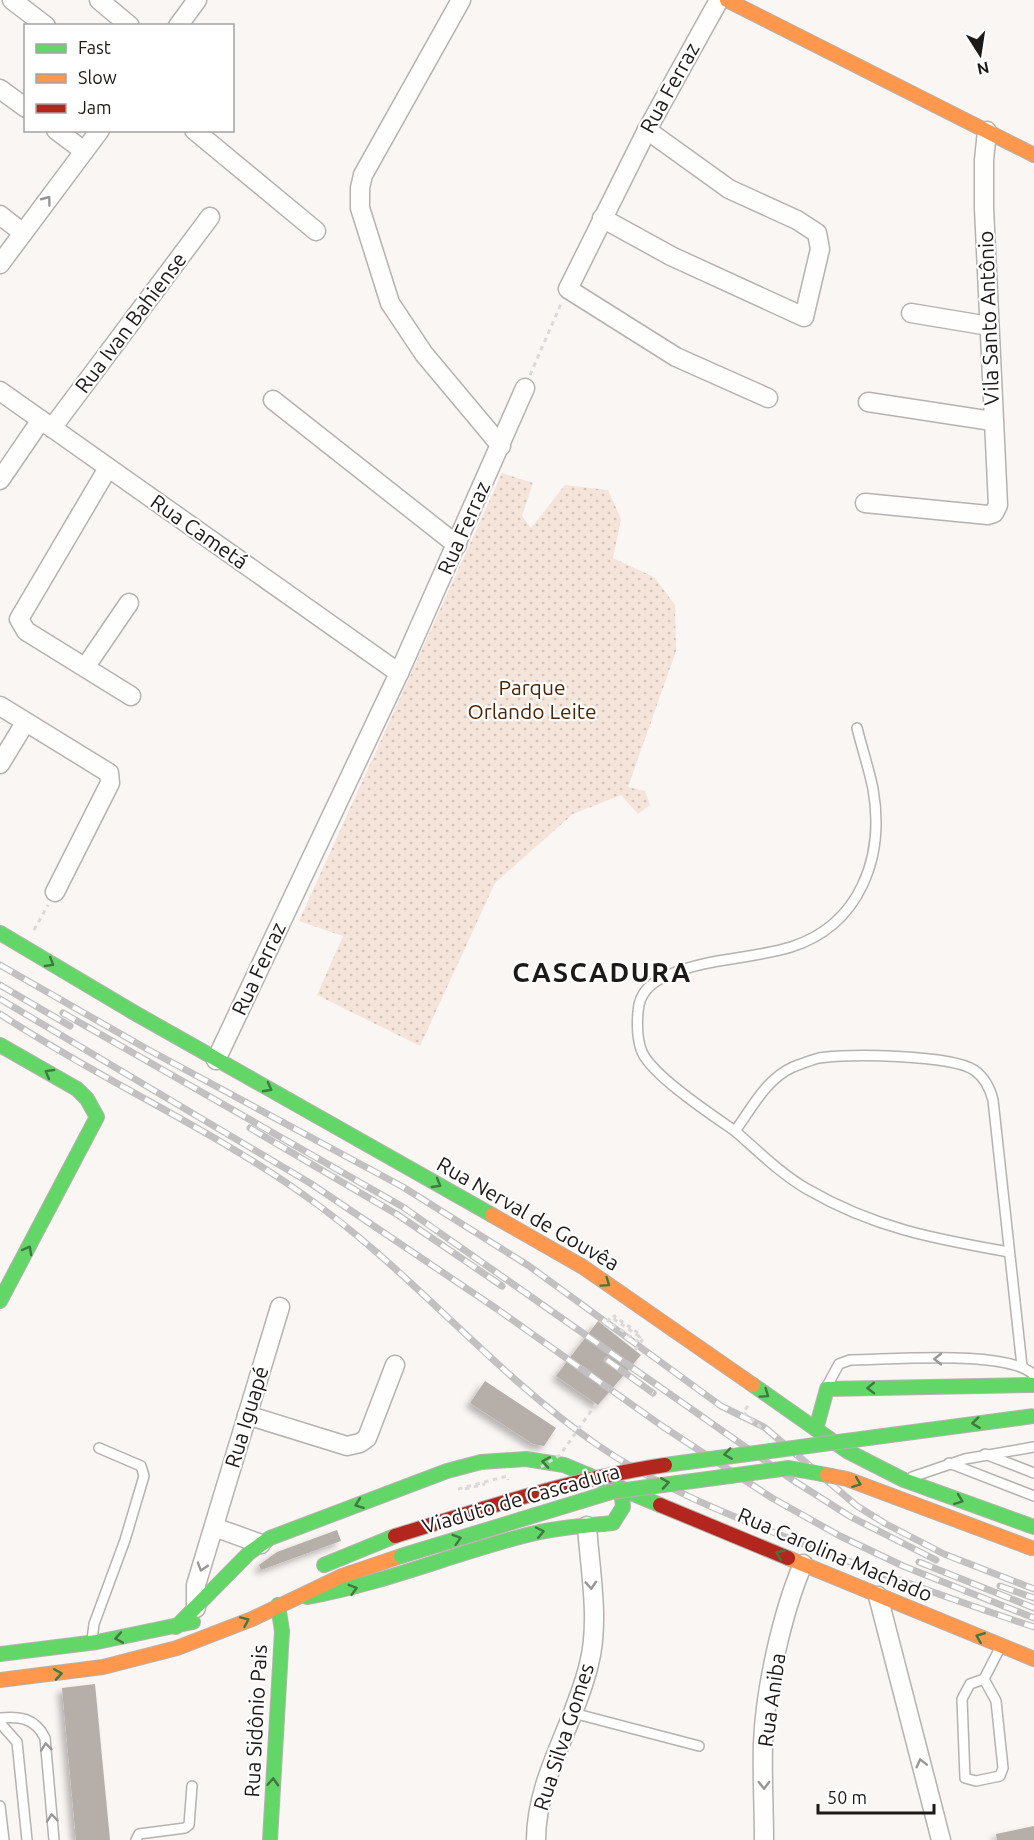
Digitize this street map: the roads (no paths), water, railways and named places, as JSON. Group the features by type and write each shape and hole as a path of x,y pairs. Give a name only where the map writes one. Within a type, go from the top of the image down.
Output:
{"main road":[{"path":"727,0 1034,155"},
{"name":"Rua Nerval de Gouvêa","path":"0,933 216,1060 583,1267 847,1451 904,1480 1034,1527"},
{"path":"0,1045 77,1089 93,1108 97,1117 94,1127 0,1301"},
{"path":"816,1429 827,1389 1034,1385"},
{"name":"Viaduto de Cascadura","path":"309,1571 395,1536 544,1489 610,1473 746,1452 1034,1416"},
{"name":"Rua Carolina Machado","path":"92,1643 176,1627 200,1613 261,1544 281,1532 447,1471 496,1459 551,1462 621,1488 1034,1659"},
{"name":"Viaduto de Cascadura","path":"0,1680 60,1674 150,1656 205,1639 342,1576 611,1492 789,1468 847,1479 1034,1549"},
{"path":"296,1596 312,1597 344,1591 523,1536 606,1525 618,1520 625,1501 621,1488"},
{"name":"Rua Sidônio Pais","path":"270,1840 282,1631 278,1605"},
{"path":"0,1654 92,1643"}],"street":[{"path":"12,0 43,24"},
{"path":"99,0 128,24"},
{"path":"179,24 197,0"},
{"path":"461,0 363,176 360,188 360,208 380,279 406,331 501,446"},
{"name":"Rua Ferraz","path":"719,0 647,130 568,289 676,357 768,398"},
{"path":"0,89 24,107"},
{"path":"602,218 671,256 804,317 820,249 817,233 797,220 729,189 647,130"},
{"name":"Vila Santo Antônio","path":"865,503 988,515 994,513 998,505 984,160 987,131"},
{"path":"59,132 84,152"},
{"path":"0,264 99,132"},
{"path":"196,132 316,231"},
{"path":"0,215 23,233"},
{"name":"Rua Ivan Bahiense","path":"0,480 210,217"},
{"path":"911,313 989,326"},
{"name":"Rua Ferraz","path":"216,1060 399,673 525,388"},
{"name":"Rua Cametá","path":"0,391 399,673"},
{"path":"273,400 457,545"},
{"path":"868,402 993,421"},
{"path":"108,468 19,619 26,631 86,666 131,696"},
{"path":"86,666 129,603"},
{"path":"0,706 106,770 110,778 55,892"},
{"path":"0,764 25,723"},
{"name":"Rua Iguapé","path":"200,1613 196,1585 280,1307"},
{"path":"247,1415 346,1446 360,1443 367,1438 394,1365"},
{"name":"Rua Silva Gomes","path":"536,1840 538,1808 590,1662 594,1634 587,1526"},
{"path":"214,1527 261,1544"},
{"name":"Rua Aniba","path":"764,1840 763,1743 766,1715 789,1604 802,1564"},
{"path":"878,1596 941,1840"}],"lane":[{"path":"857,728 873,790 875,838 870,870 851,907 826,931 810,940 789,947 674,972 653,981 644,991 638,1003 637,1024 641,1051 649,1063 806,1188 858,1216 916,1235 1009,1252"},
{"path":"735,1131 772,1081 791,1068 818,1058 895,1057 966,1066 982,1076 993,1100 1022,1366"},
{"path":"827,1389 834,1370 839,1364 850,1360 987,1359 1022,1366 1034,1375"},
{"path":"904,1480 985,1454 1034,1447"},
{"path":"92,1643 94,1624 125,1540 144,1476 141,1466 99,1448"},
{"path":"985,1454 1034,1473"},
{"path":"949,1464 1034,1496"},
{"path":"984,1679 996,1701 1004,1768 1000,1776 976,1781 965,1778 962,1699 970,1684 984,1679 1001,1646"},
{"path":"573,1713 699,1746"},
{"path":"0,1718 28,1719 36,1724 45,1738 54,1840"},
{"path":"0,1723 17,1742 27,1840"},
{"path":"136,1840 139,1834 185,1828 189,1825 192,1786"},
{"path":"0,1806 4,1840"}],"railway":[{"path":"0,965 147,1049 403,1187 529,1266 721,1406 764,1427 857,1506 886,1524 944,1554 1034,1589"},
{"path":"0,985 70,1026"},
{"path":"0,999 310,1183 497,1309 662,1426 772,1498 840,1536 903,1566 1034,1618"},
{"path":"63,1013 403,1207 791,1479 851,1517 936,1560"},
{"path":"0,1014 230,1147 304,1195 380,1255 521,1385 618,1459 689,1497 738,1518 880,1573 1034,1627"},
{"path":"250,1128 398,1215 502,1286"},
{"path":"607,1360 653,1393"},
{"path":"919,1562 1034,1608"},
{"path":"1000,1586 1034,1598"}],"district":[{"name":"CASCADURA","path":"602,973"}],"park label":[{"name":"Parque Orlando Leite","path":"532,700"}]}
